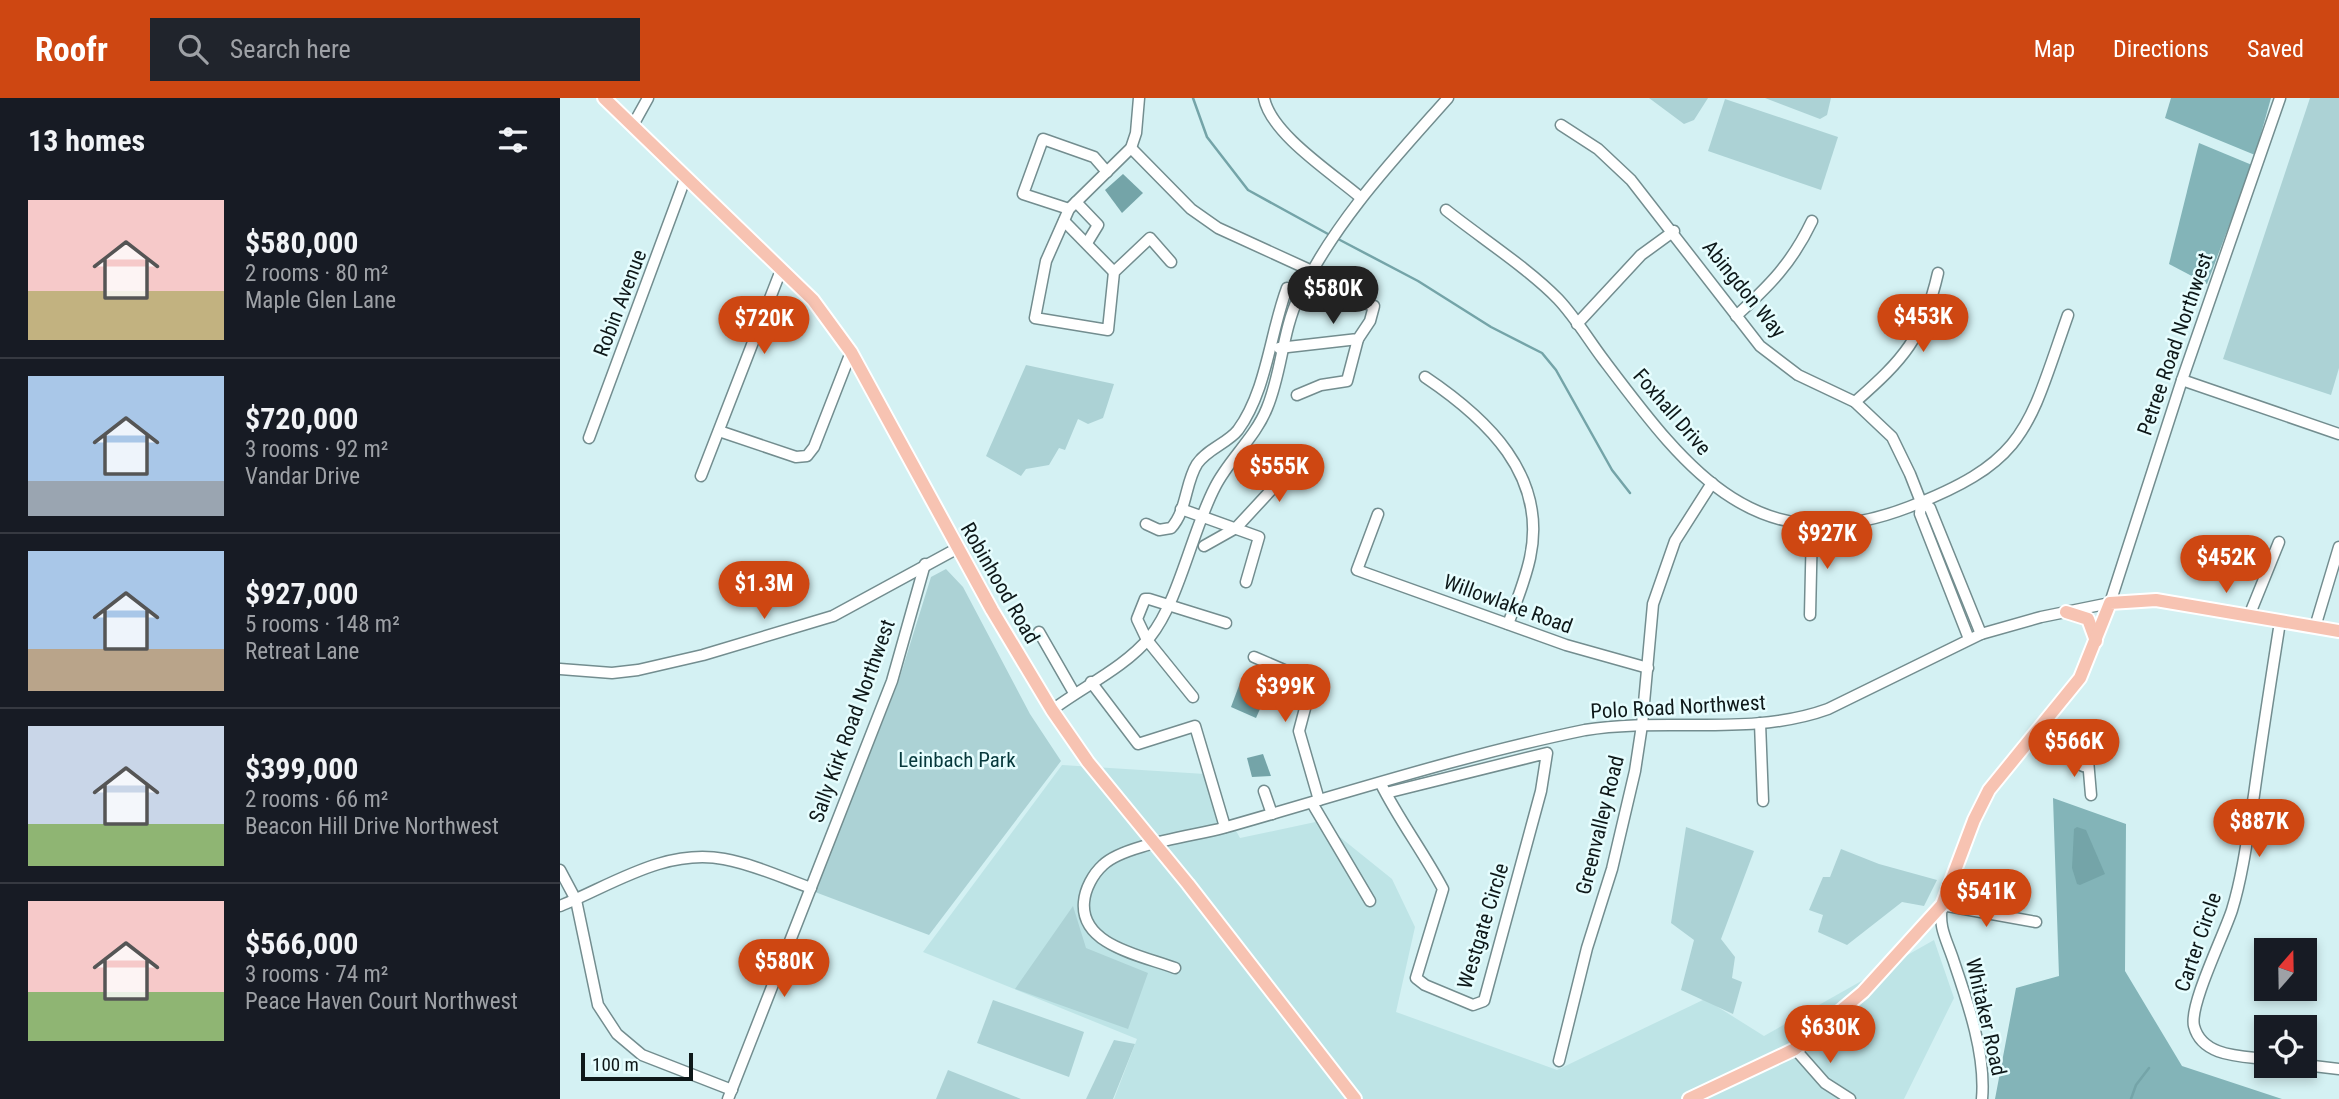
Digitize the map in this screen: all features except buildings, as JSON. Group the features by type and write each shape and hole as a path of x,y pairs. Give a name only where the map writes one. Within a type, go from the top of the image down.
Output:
{"main road":[{"name":"Robinhood Road","path":"604,98 813,300 851,352 958,548 1052,710 1088,762 1355,1099"},
{"path":"1689,1099 1795,1049 1863,992 1942,905 1974,820 1989,790 2080,678 2110,603 2156,600 2339,631"},
{"path":"2066,612 2088,619 2096,642"}],"street":[{"path":"633,125 648,98"},
{"path":"1139,98 1136,132 1131,148 1073,206 1064,221 1046,261 1035,318 1108,330 1114,272 1150,238 1171,261"},
{"path":"1264,98 1270,118 1278,127 1360,197"},
{"path":"1052,710 1127,658 1147,640 1168,604 1200,515 1218,481 1251,438 1266,410 1298,298 1312,271 1360,197 1448,98"},
{"name":"Petree Road Northwest","path":"2110,603 2182,380 2280,98"},
{"name":"Abingdon Way","path":"1561,125 1598,149 1631,180 1674,231 1760,346 1798,375 1854,402 1892,437 1921,502 1920,514 1969,639"},
{"path":"1087,243 1098,225 1073,206 1023,194 1043,139 1094,157 1107,172"},
{"path":"1131,148 1191,209 1218,228 1312,271"},
{"name":"Robin Avenue","path":"589,438 685,179"},
{"name":"Foxhall Drive","path":"1447,210 1558,299 1657,430 1684,461 1754,510 1784,522 1812,526 1844,526 1874,520 1921,502 1980,474 2012,447 2033,415 2068,315"},
{"path":"1064,221 1114,272"},
{"path":"1736,316 1779,277 1799,248 1812,221"},
{"path":"1577,324 1641,255 1674,231"},
{"path":"701,476 781,270"},
{"path":"1854,402 1896,366 1917,336 1931,303 1938,273"},
{"path":"1146,524 1159,530 1171,528 1181,509 1197,464 1237,432 1246,417 1260,382 1287,288"},
{"path":"1297,395 1321,385 1348,381 1358,338 1370,321 1374,306 1342,297 1328,299"},
{"path":"1268,350 1358,338"},
{"path":"719,431 796,457 807,456 814,447 851,352"},
{"path":"1425,377 1461,401 1499,439 1513,458 1525,486 1531,512 1530,556 1508,624"},
{"path":"2182,380 2339,434"},
{"path":"1203,546 1236,528 1285,475 1314,467"},
{"name":"Greenvalley Road","path":"1559,1060 1587,948 1612,869 1643,725 1653,604 1661,574 1675,541 1712,483"},
{"name":"Abingdon Way","path":"1921,502 1930,508 1981,634"},
{"path":"1181,509 1259,537 1246,582"},
{"name":"Willowlake Road","path":"1378,514 1357,570 1623,663 1648,668"},
{"path":"1811,615 1812,526"},
{"path":"2249,616 2279,542"},
{"path":"2315,627 2339,547"},
{"path":"560,669 612,673 703,655 833,615 958,548"},
{"name":"Sally Kirk Road Northwest","path":"730,1095 892,681 925,564"},
{"path":"1193,697 1147,640 1137,619 1145,599 1226,623"},
{"name":"Polo Road Northwest","path":"1175,968 1104,940 1087,923 1083,907 1089,884 1106,862 1137,848 1315,802 1383,788 1543,739 1594,728 1760,723 1796,719 1828,709 1981,634 2110,603"},
{"name":"Carter Circle","path":"2254,1057 2222,1053 2207,1046 2197,1034 2193,1022 2196,1003 2233,907 2246,842 2280,622"},
{"path":"1039,632 1074,693"},
{"path":"1254,657 1312,681 1299,732 1315,802 1370,901"},
{"path":"1091,682 1138,744 1195,726 1225,827"},
{"path":"1760,723 1763,801"},
{"path":"2091,795 2088,760 2094,732"},
{"path":"2032,737 2079,766 2088,760"},
{"path":"1383,788 1547,753 1543,739"},
{"name":"Westgate Circle","path":"1383,788 1443,889 1416,978 1425,985 1473,1005 1485,1001 1541,791 1547,753"},
{"path":"1264,791 1272,814"},
{"path":"560,906 640,870 678,858 720,858 738,862 811,888"},
{"path":"560,870 576,900 598,1005 617,1034 642,1055 730,1095"},
{"path":"1942,905 2036,922"},
{"name":"Whitaker Road","path":"1942,905 1939,923 1954,960 1979,1053 1982,1099"},
{"path":"1795,1049 1825,1083 1850,1099"},
{"path":"2317,1066 2339,1069"}],"shaded area":[{"path":"2171,98 2271,98 2255,155 2165,118"},
{"path":"2199,143 2252,165 2207,284 2169,264"},
{"path":"1123,174 1143,193 1122,213 1105,190"},
{"path":"1240,683 1266,695 1256,718 1231,707"},
{"path":"1263,754 1271,776 1252,777 1247,758"},
{"path":"1062,765 1205,774 1240,838 1320,821 1392,879 1415,927 1396,1012 1557,1070 1705,999 1764,1036 1934,940 1954,998 1904,1099 1114,1099 1137,1039 923,952"},
{"path":"2053,798 2126,824 2125,971 2182,1066 2282,1099 1995,1099 2016,988 2059,976"},
{"path":"2077,827 2086,830 2105,874 2080,885 2077,884 2072,868 2074,829"}],"green space":[{"path":"1649,98 1708,98 1694,120 1684,124"},
{"path":"1765,98 1831,98 1827,115 1820,119"},
{"path":"2310,98 2339,98 2339,368 2331,395 2223,359"},
{"path":"1725,99 1838,137 1821,190 1708,151"},
{"path":"1026,365 1114,384 1103,418 1088,424 1078,419 1065,450 1059,448 1049,465 1026,469 1021,476 986,456"},
{"name":"Leinbach Park","path":"946,569 963,587 1030,714 1061,761 929,935 815,892 898,683 931,577"},
{"path":"1686,827 1754,851 1721,939 1735,957 1732,978 1742,982 1733,1014 1681,990 1694,940 1671,923"},
{"path":"1841,849 1879,864 1937,880 1924,906 1902,902 1847,945 1818,932 1823,915 1809,910 1823,877 1830,877"},
{"path":"1073,906 1086,948 1148,973 1128,1029 1015,989"},
{"path":"993,1000 1084,1032 1069,1077 977,1043"},
{"path":"1114,1040 1135,1044 1113,1099 1086,1099"},
{"path":"948,1070 1021,1099 936,1099"}],"waterway":[{"path":"1193,98 1207,137 1248,190 1328,234"},
{"path":"1340,240 1418,281 1491,327 1542,353 1556,370 1612,470 1630,493"},
{"path":"2131,1099 2136,1085 2149,1068"}]}
